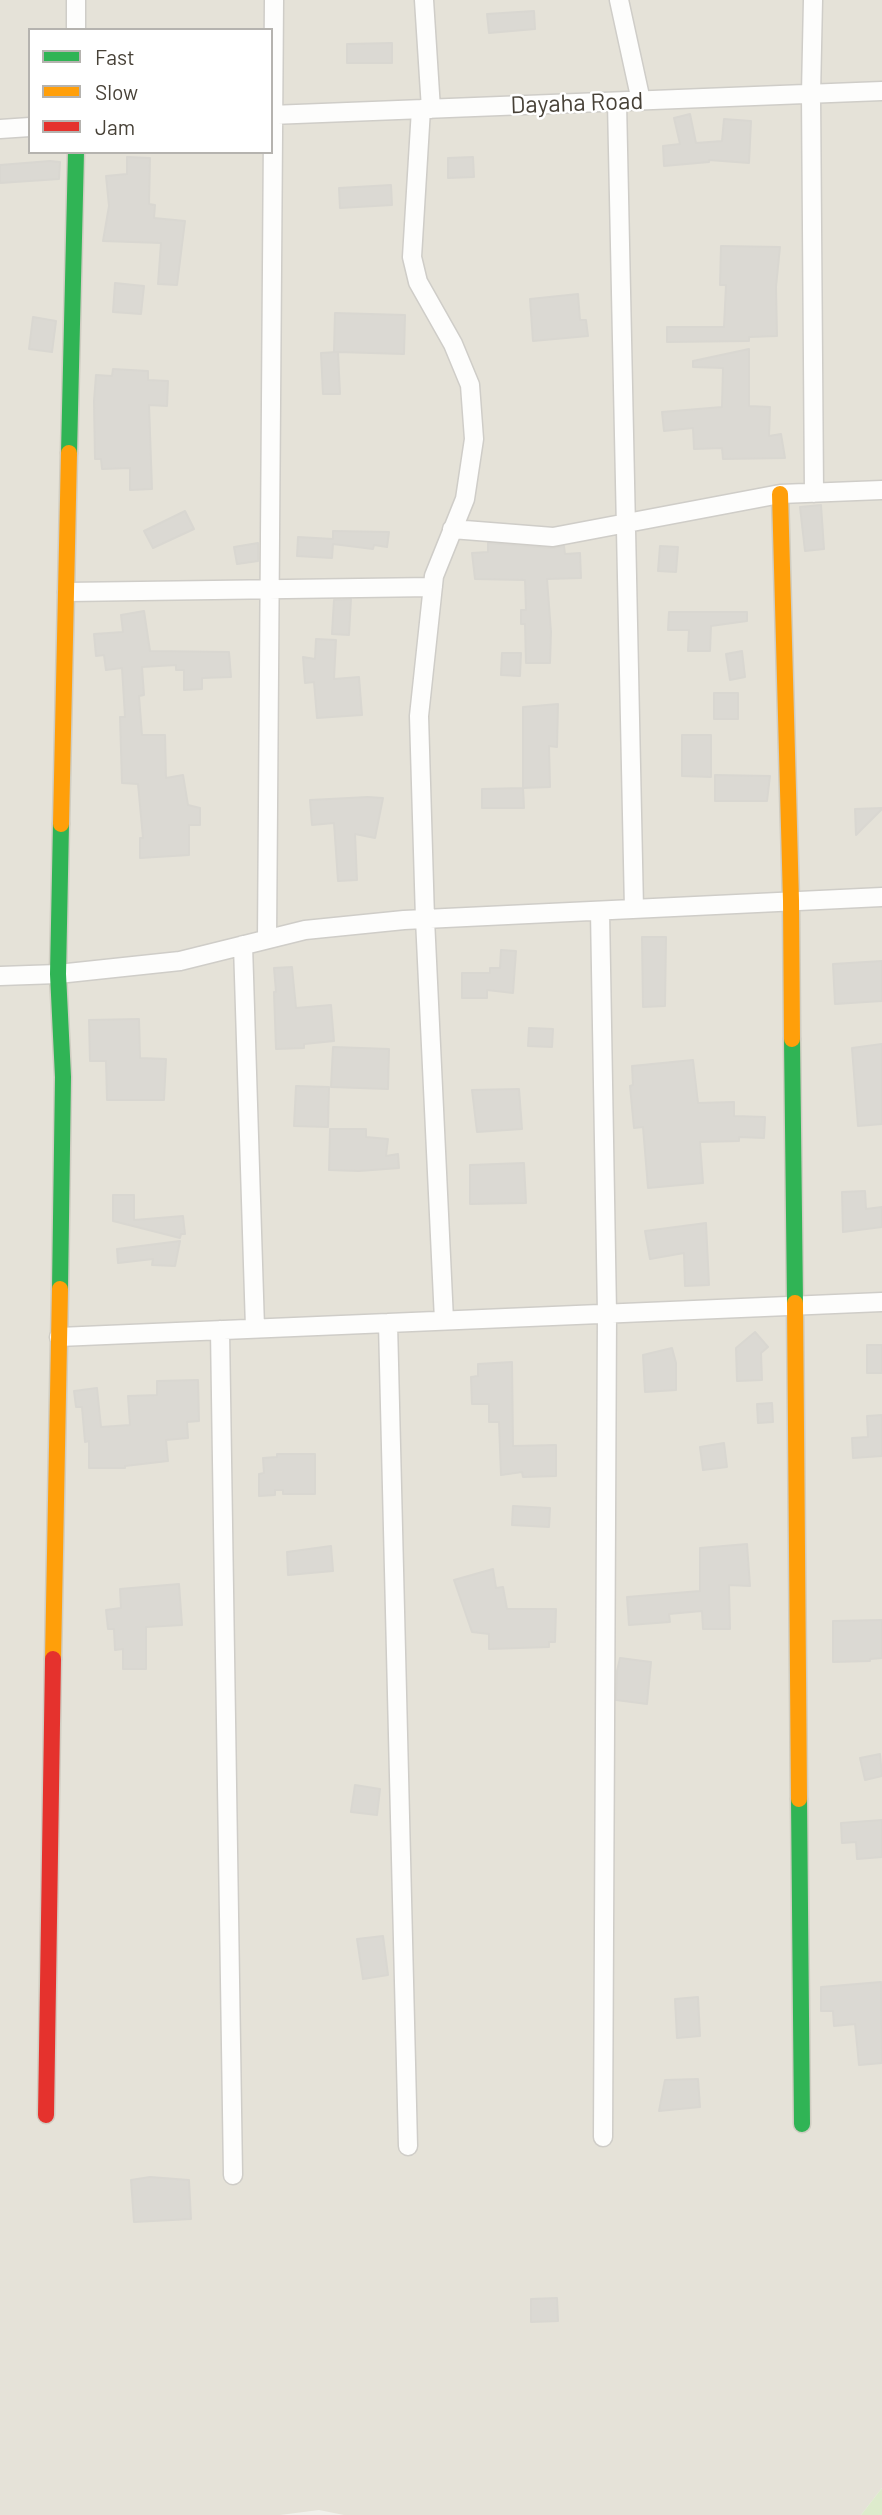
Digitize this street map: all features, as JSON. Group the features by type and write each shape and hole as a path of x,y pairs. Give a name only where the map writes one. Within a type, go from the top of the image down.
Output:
{"street":[{"path":"76,0 76,28"},
{"path":"273,58 274,0"},
{"path":"424,0 426,109 412,257 418,282 453,344 470,385 474,439 465,499 434,576 419,716 425,919 444,1320"},
{"path":"619,0 641,101"},
{"path":"813,0 811,94 814,493"},
{"name":"Dayaha Road","path":"273,115 882,92"},
{"path":"617,102 634,909"},
{"path":"0,129 28,127"},
{"path":"46,2115 63,1077 58,974 76,154"},
{"path":"267,939 272,154"},
{"path":"452,529 553,537 780,494 882,490"},
{"path":"780,494 790,901 802,2124"},
{"path":"67,592 433,587"},
{"path":"0,976 58,974 180,961 305,930 425,919 882,897"},
{"path":"600,911 607,1313 603,2137"},
{"path":"243,945 255,1328"},
{"path":"59,1337 882,1301"},
{"path":"388,1323 408,2146"},
{"path":"220,1330 233,2175"}],"shaded area":[{"path":"0,0 882,0 882,2488 861,2515 344,2515 319,2510 280,2515 0,2515"}],"green space":[{"path":"882,2488 882,2515 861,2515"}],"building":[{"path":"534,11 535,29 489,33 487,14"},
{"path":"392,43 392,63 347,63 347,44"},
{"path":"690,114 696,143 722,141 724,119 751,121 749,163 709,160 664,166 663,146 680,144 674,118"},
{"path":"127,157 150,158 149,204 155,205 154,218 185,221 177,285 158,284 161,243 103,241 109,206 106,176 127,174"},
{"path":"473,157 474,177 448,178 448,158"},
{"path":"60,162 59,179 0,183 0,165"},
{"path":"391,185 392,205 340,208 339,188"},
{"path":"721,246 780,247 776,287 777,336 749,337 749,341 667,342 667,327 724,327 726,285 720,285"},
{"path":"115,283 144,286 141,314 113,312"},
{"path":"578,294 580,320 586,320 588,336 533,341 530,299"},
{"path":"335,313 405,315 404,354 338,352 340,394 323,394 321,353 337,352 334,352"},
{"path":"33,317 56,321 52,352 29,349"},
{"path":"749,349 749,406 770,407 769,436 781,434 785,458 723,459 722,448 694,449 693,428 664,431 662,412 722,407 723,368 693,367 693,361"},
{"path":"113,369 148,371 148,380 168,381 167,406 149,405 152,489 130,490 130,468 102,469 101,459 95,459 96,375 112,376"},
{"path":"821,505 824,549 805,551 800,507"},
{"path":"185,511 194,529 153,548 144,531"},
{"path":"333,531 389,532 387,547 374,545 373,549 333,544 332,558 297,556 298,537 333,539"},
{"path":"258,543 258,561 237,564 234,547"},
{"path":"488,543 552,548 564,546 565,554 580,553 581,578 547,579 551,632 550,663 526,663 525,624 521,624 521,610 526,610 525,580 475,579 472,553 488,552"},
{"path":"660,546 678,547 676,572 658,571"},
{"path":"351,599 349,635 332,634 334,600"},
{"path":"144,611 150,651 229,652 231,677 202,678 202,689 184,690 184,670 176,670 176,665 142,667 144,695 139,696 142,735 165,735 166,778 183,775 188,805 200,808 200,825 189,825 189,855 140,858 140,838 143,838 138,784 122,783 120,717 125,717 122,668 106,670 104,655 96,656 94,634 123,632 121,615"},
{"path":"669,612 747,612 747,621 711,626 710,651 688,651 689,630 668,630"},
{"path":"316,639 336,640 334,679 359,677 362,715 317,718 314,682 305,683 303,657 315,659"},
{"path":"742,651 745,677 730,680 726,654"},
{"path":"502,653 521,653 520,676 501,675"},
{"path":"714,693 738,693 738,719 714,719"},
{"path":"558,704 557,747 549,746 550,787 523,788 523,707"},
{"path":"682,735 711,735 711,777 682,776"},
{"path":"715,775 770,776 767,801 715,801"},
{"path":"523,788 524,808 482,808 482,789"},
{"path":"383,798 375,838 355,834 357,880 338,881 334,823 312,825 310,800"},
{"path":"855,809 882,809 856,835"},
{"path":"642,937 666,937 665,1006 643,1007"},
{"path":"501,950 516,951 513,993 487,990 487,998 462,998 462,973 490,973 490,968 500,968"},
{"path":"882,961 882,1001 835,1004 833,964"},
{"path":"292,967 296,1008 331,1005 334,1041 304,1044 304,1048 276,1049 274,968"},
{"path":"139,1019 140,1058 166,1059 164,1100 107,1100 106,1061 90,1061 89,1020"},
{"path":"529,1028 553,1029 552,1047 528,1046"},
{"path":"882,1044 882,1124 858,1126 852,1048"},
{"path":"333,1047 389,1049 388,1089 331,1087"},
{"path":"693,1060 698,1103 734,1102 734,1116 765,1117 764,1138 739,1137 739,1141 700,1142 703,1183 648,1188 643,1127 634,1128 630,1086 633,1085 632,1066"},
{"path":"296,1086 329,1087 328,1127 294,1126"},
{"path":"519,1089 522,1129 477,1132 472,1090"},
{"path":"330,1129 366,1129 366,1137 388,1139 386,1156 398,1154 399,1168 329,1170"},
{"path":"524,1163 526,1203 470,1204 470,1165"},
{"path":"865,1191 866,1209 882,1207 882,1227 843,1232 842,1192"},
{"path":"113,1195 134,1195 134,1220 183,1216 185,1234 181,1234 180,1238 113,1221"},
{"path":"706,1223 709,1285 685,1286 684,1253 650,1259 645,1231"},
{"path":"180,1241 175,1266 152,1265 153,1259 118,1263 117,1249"},
{"path":"755,1332 768,1347 761,1353 762,1380 737,1381 736,1348"},
{"path":"867,1345 882,1345 882,1373 867,1373"},
{"path":"672,1348 676,1363 676,1390 645,1392 643,1355"},
{"path":"512,1362 513,1446 556,1445 556,1476 523,1477 522,1472 501,1475 499,1422 489,1422 489,1404 472,1404 471,1377 478,1376 478,1364"},
{"path":"198,1380 199,1421 187,1422 188,1438 166,1440 168,1461 125,1468 89,1468 89,1441 85,1442 82,1407 76,1407 74,1391 97,1388 101,1427 130,1425 128,1396 157,1395 157,1381"},
{"path":"772,1403 773,1422 758,1423 757,1404"},
{"path":"882,1415 882,1456 853,1458 852,1438 868,1437 867,1416"},
{"path":"724,1443 727,1467 703,1470 700,1447"},
{"path":"277,1454 315,1454 315,1494 283,1494 283,1490 275,1490 275,1495 259,1496 259,1474 264,1473 263,1458 277,1457"},
{"path":"513,1506 550,1508 549,1527 512,1525"},
{"path":"747,1544 750,1586 729,1585 730,1629 703,1629 702,1611 669,1614 670,1622 629,1625 627,1597 700,1591 700,1548"},
{"path":"331,1546 333,1571 288,1575 287,1552"},
{"path":"493,1569 496,1588 503,1587 507,1609 556,1609 555,1642 549,1642 549,1647 489,1649 489,1634 472,1632 454,1580"},
{"path":"179,1584 182,1625 146,1627 146,1669 123,1669 123,1649 115,1650 114,1629 108,1629 106,1610 121,1608 120,1589"},
{"path":"882,1620 882,1658 833,1662 833,1621"},
{"path":"620,1658 651,1662 647,1704 616,1700"},
{"path":"880,1754 882,1776 865,1780 860,1758"},
{"path":"355,1785 380,1789 377,1815 351,1812"},
{"path":"882,1820 882,1857 857,1859 856,1842 842,1843 841,1823"},
{"path":"383,1936 388,1975 363,1979 357,1939"},
{"path":"881,1982 882,2063 859,2065 855,2024 834,2026 833,2011 821,2011 821,1987"},
{"path":"698,1997 700,2036 677,2038 675,1999"},
{"path":"698,2079 700,2107 659,2111 665,2080"},
{"path":"150,2177 189,2180 191,2219 134,2222 131,2180"},
{"path":"557,2298 558,2321 531,2322 531,2299"}],"traffic: fast":[{"path":"69,453 76,154"},
{"path":"60,1289 63,1077 58,974 61,824"},
{"path":"792,1039 795,1303"},
{"path":"799,1799 802,2124"}],"traffic: slow":[{"path":"61,824 69,453"},
{"path":"780,494 792,1039"},
{"path":"53,1659 60,1289"},
{"path":"795,1303 799,1799"}],"traffic: jam":[{"path":"46,2115 53,1659"}]}
